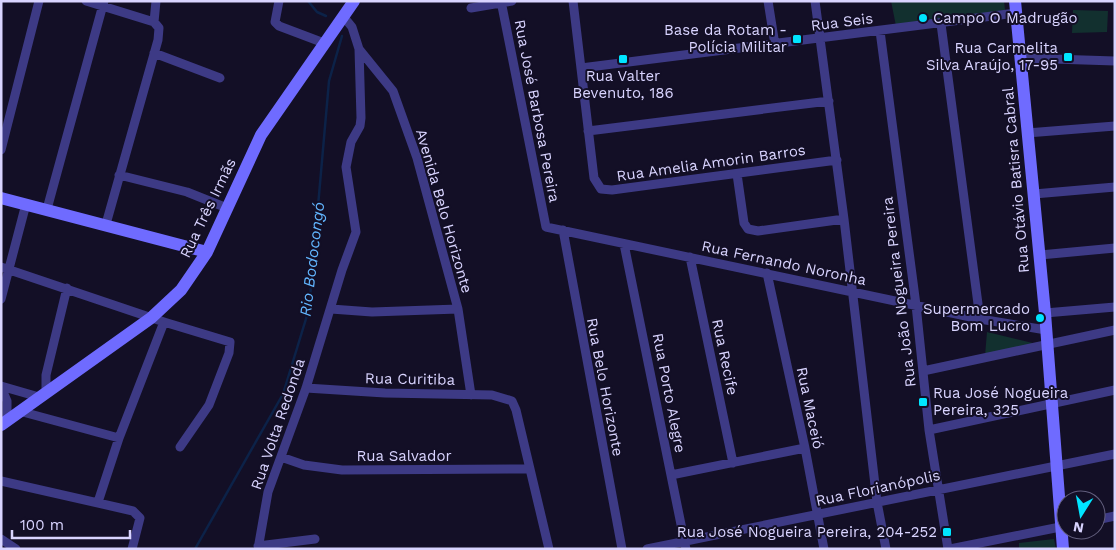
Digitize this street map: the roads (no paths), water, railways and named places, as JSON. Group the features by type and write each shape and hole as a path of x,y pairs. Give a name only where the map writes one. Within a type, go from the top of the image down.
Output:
{"street":[{"path":"1,150 39,1"},
{"path":"86,1 104,4 154,22"},
{"path":"106,224 159,32 154,22 156,1"},
{"path":"279,1 275,22 279,26 324,42"},
{"name":"Rua Três Irmãs","path":"4,422 151,318 181,290 207,252 261,135 332,30 354,1"},
{"path":"471,8 512,1"},
{"path":"573,1 588,131 829,100"},
{"path":"768,1 775,45"},
{"path":"815,1 844,219 877,502 886,549"},
{"name":"Rua José Barbosa Pereira","path":"501,2 546,227"},
{"path":"47,209 104,4"},
{"name":"Rua Seis","path":"581,68 941,24 1016,7"},
{"name":"Rua Otávio Batisra Cabral","path":"1016,7 1040,255 1060,490"},
{"path":"342,17 352,27 359,49"},
{"path":"941,24 980,318"},
{"name":"Rua João Nogueira Pereira","path":"880,32 916,305 937,490 949,549"},
{"name":"Avenida Belo Horizonte","path":"359,49 387,82 398,103 417,158 458,309 471,394"},
{"name":"Rua Volta Redonda","path":"258,547 268,492 306,388 342,270 356,232 346,167 351,142 360,126 361,118 359,49"},
{"path":"154,53 220,78"},
{"path":"1022,58 1115,61"},
{"path":"1027,133 1115,126"},
{"name":"Rua Amelia Amorin Barros","path":"588,131 594,178 601,189 612,190 836,160"},
{"path":"737,174 745,227 751,230 758,231 844,219"},
{"path":"119,175 187,192 227,208"},
{"path":"1034,194 1115,187"},
{"path":"1,198 207,252"},
{"path":"1,298 6,268 26,204"},
{"name":"Rua Fernando Noronha","path":"546,227 690,256 852,292 1046,330"},
{"name":"Rua Belo Horizonte","path":"563,230 622,549"},
{"name":"Rua Porto Alegre","path":"624,244 685,545"},
{"path":"1040,255 1115,248"},
{"name":"Rua Recife","path":"690,256 733,463"},
{"path":"6,268 151,318 230,342 228,353 209,405 180,447"},
{"name":"Rua Maceió","path":"767,273 805,448 824,549"},
{"path":"1,386 42,394 67,288"},
{"path":"1045,313 1115,307"},
{"path":"331,309 372,312 458,309"},
{"path":"98,502 119,438 164,322"},
{"path":"923,371 1115,330"},
{"path":"1,386 7,401 4,422"},
{"name":"Rua Curitiba","path":"306,388 359,392 492,395 512,401 516,410 529,469"},
{"path":"929,430 1115,390"},
{"path":"19,411 119,438"},
{"path":"671,475 805,448"},
{"name":"Rua Florianópolis","path":"647,549 685,545 817,514 1115,454"},
{"name":"Rua Salvador","path":"280,457 304,465 342,470 529,469"},
{"path":"529,469 549,548 559,549"},
{"path":"1,481 133,510 139,515 140,524 132,549"},
{"path":"949,549 1056,528"},
{"path":"258,547 315,539"},
{"path":"4,544 16,549"}],"waterway":[{"name":"Rio Bodocongó","path":"308,1 317,12 326,16"},
{"name":"Rio Bodocongó","path":"195,549 283,394 309,309 329,81 342,36"}],"place":[{"name":"Campo O Madrugão","path":"923,18"},
{"name":"Base da Rotam - Polícia Militar","path":"797,39"},
{"name":"Rua Carmelita Silva Araújo, 17-95","path":"1068,57"},
{"name":"Rua Valter Bevenuto, 186","path":"623,59"},
{"name":"Supermercado Bom Lucro","path":"1040,318"},
{"name":"Rua José Nogueira Pereira, 325","path":"923,402"},
{"name":"Rua José Nogueira Pereira, 204-252","path":"947,532"}]}
